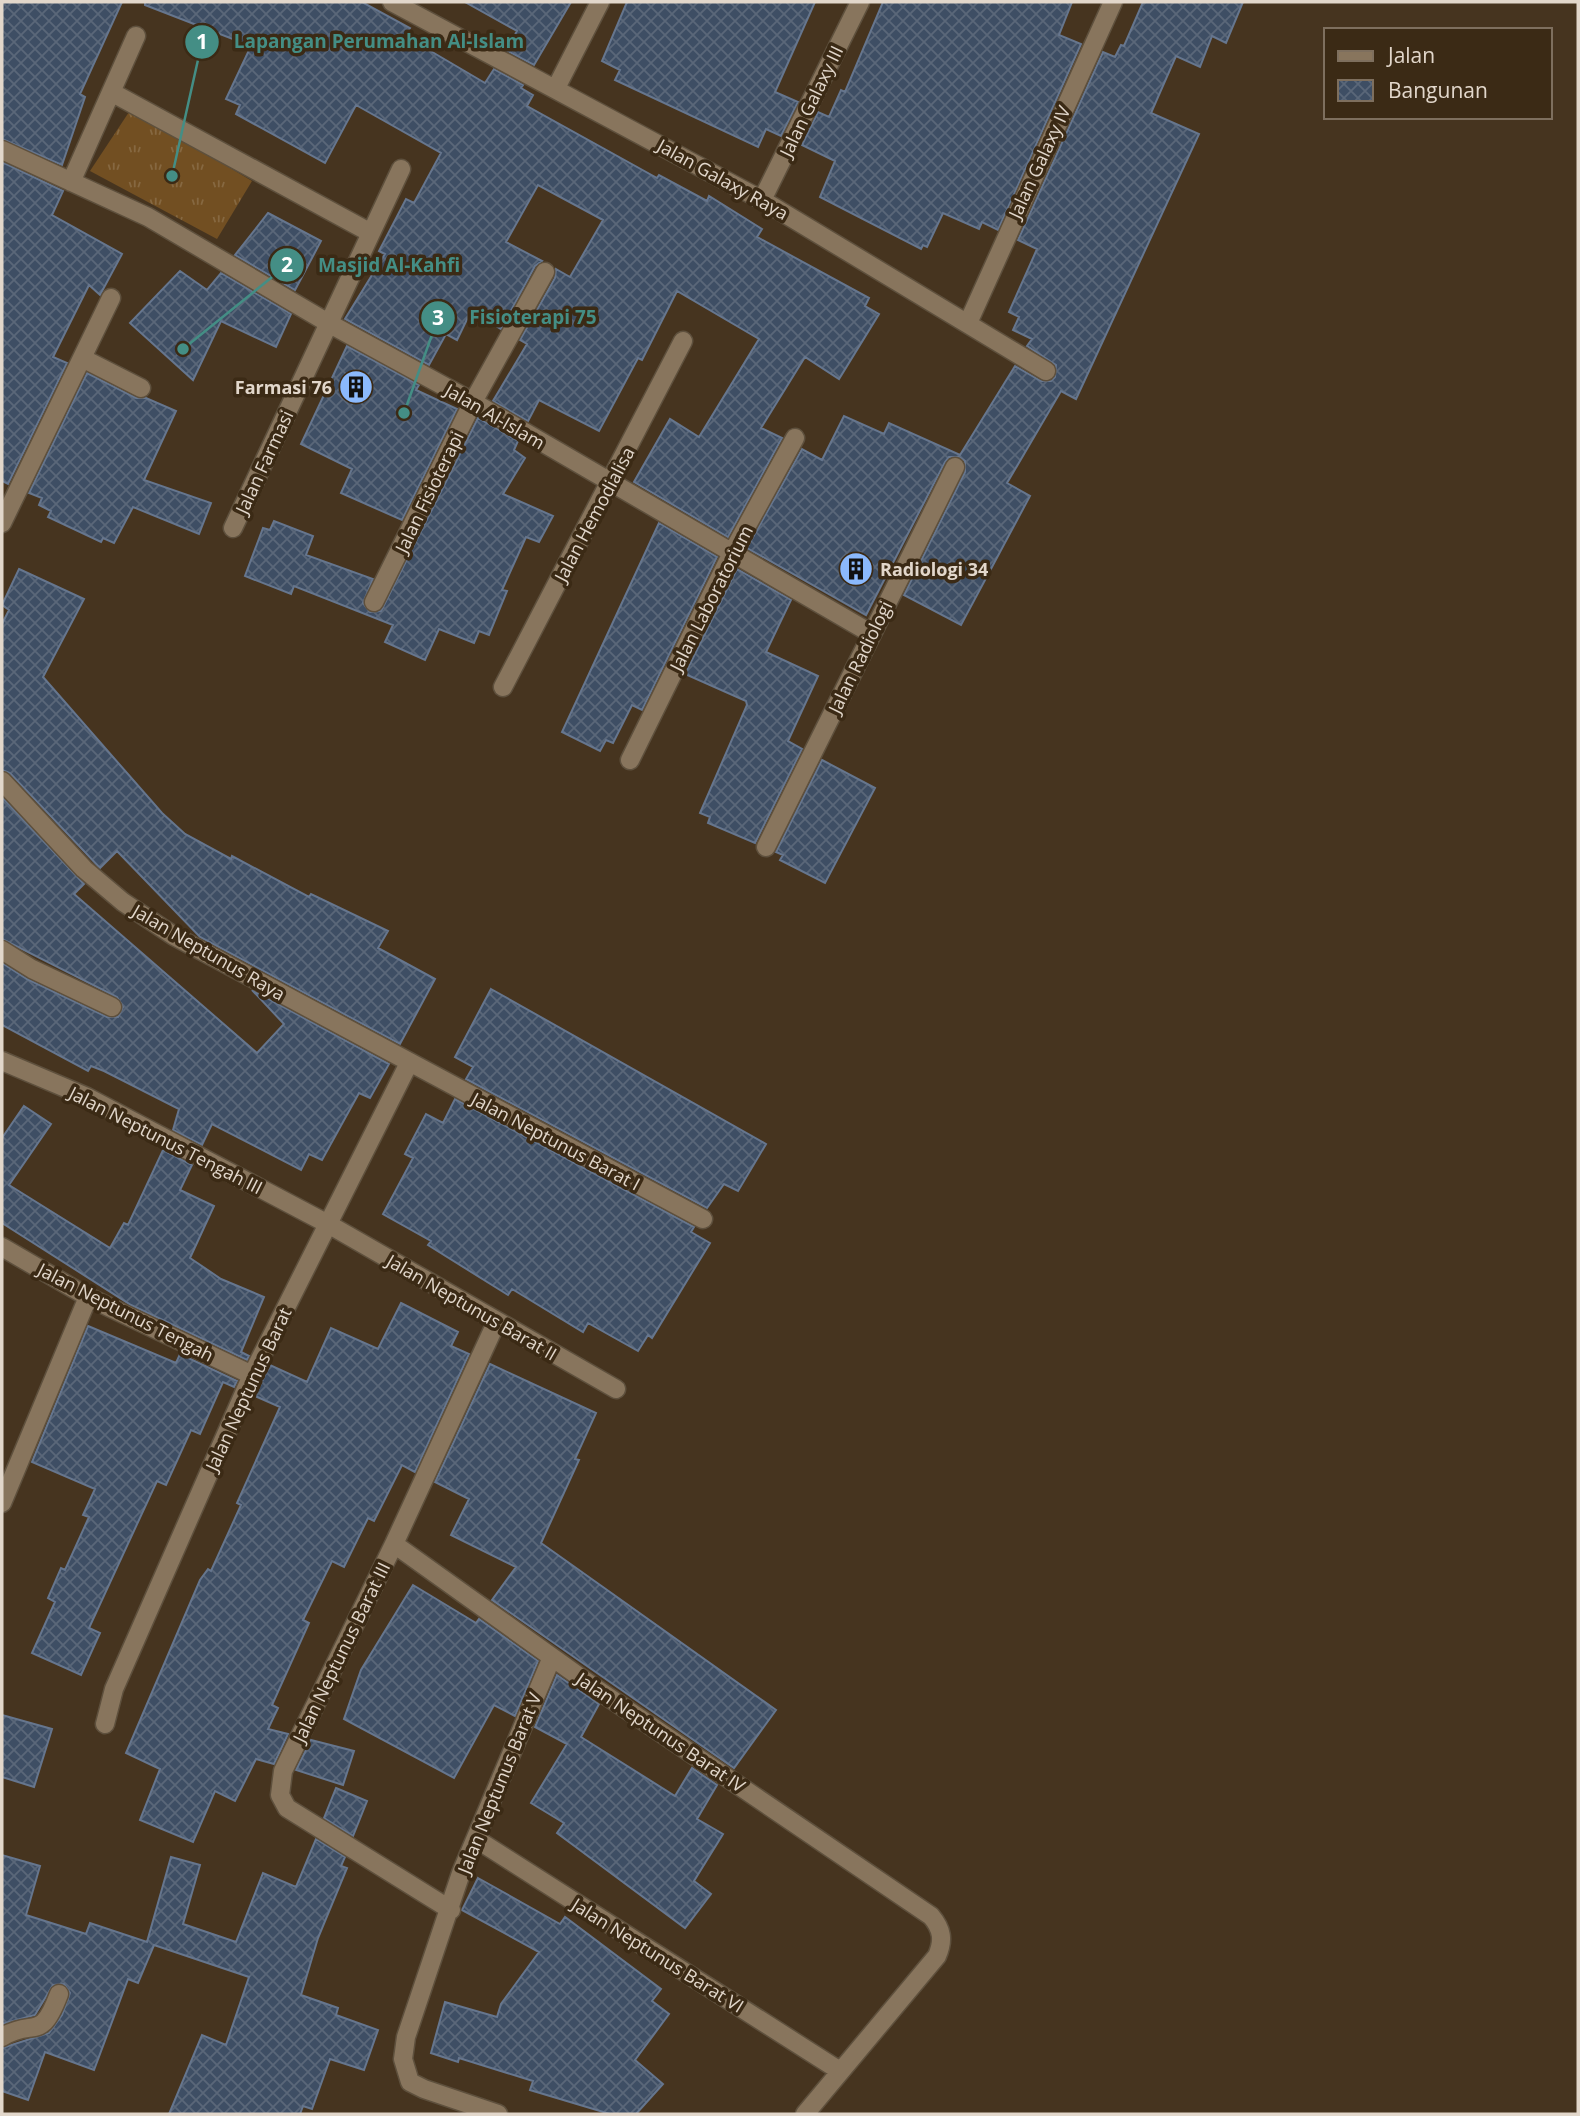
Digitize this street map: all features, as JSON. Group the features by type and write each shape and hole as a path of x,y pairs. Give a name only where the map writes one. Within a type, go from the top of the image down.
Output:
{"street":[{"name":"Jalan Galaxy Raya","path":"392,2 762,200 1046,371"},
{"path":"556,88 600,2"},
{"name":"Jalan Galaxy III","path":"762,200 860,2"},
{"name":"Jalan Galaxy IV","path":"968,323 1113,2"},
{"path":"71,181 136,36"},
{"path":"111,92 371,233"},
{"name":"Jalan Al-Islam","path":"2,150 148,217 872,634"},
{"name":"Jalan Farmasi","path":"233,528 401,169"},
{"name":"Jalan Fisioterapi","path":"374,602 473,402 545,272"},
{"path":"2,523 111,298"},
{"name":"Jalan Hemodialisa","path":"503,687 683,341"},
{"path":"82,358 141,388"},
{"name":"Jalan Laboratorium","path":"630,760 732,553 795,438"},
{"name":"Jalan Radiologi","path":"766,847 955,467"},
{"name":"Jalan Neptunus Raya","path":"2,781 84,869 123,902 174,936 409,1063"},
{"path":"2,950 32,969 112,1007"},
{"name":"Jalan Neptunus Tengah III","path":"2,1061 86,1097 328,1224"},
{"name":"Jalan Neptunus Barat I","path":"409,1063 703,1219"},
{"name":"Jalan Neptunus Barat","path":"105,1724 114,1689 252,1375 409,1063"},
{"name":"Jalan Neptunus Barat II","path":"328,1224 496,1323 616,1389"},
{"name":"Jalan Neptunus Tengah","path":"2,1247 88,1297 252,1375"},
{"path":"2,1503 88,1297"},
{"name":"Jalan Neptunus Barat III","path":"451,1910 288,1808 280,1795 283,1771 394,1544 496,1323"},
{"name":"Jalan Neptunus Barat IV","path":"394,1544 552,1657 931,1916 942,1936 937,1956 840,2071"},
{"name":"Jalan Neptunus Barat V","path":"498,2114 424,2090 410,2082 405,2072 406,2037 451,1910 461,1873 552,1657"},
{"name":"Jalan Neptunus Barat VI","path":"476,1839 840,2071"},
{"path":"2,2037 41,2027 51,2015 59,1994"},
{"path":"805,2114 840,2071"}],"green space":[{"path":"131,109 252,181 217,239 90,171"}],"building":[{"path":"2,2 122,2 80,94 85,97 62,165 2,139"},
{"path":"145,2 362,2 410,28 405,36 485,83 494,69 523,85 521,88 533,95 527,106 657,178 659,175 707,201 709,196 762,229 757,237 869,298 865,306 879,314 839,379 805,357 761,428 782,438 728,537 634,482 670,419 699,437 759,339 677,291 642,360 638,358 599,431 539,400 528,421 493,401 527,344 520,340 555,278 556,269 570,277 603,220 538,185 506,242 542,261 535,266 501,329 471,311 457,340 446,334 429,365 345,319 385,254 379,251 406,199 414,203 441,153 356,105 325,163 236,114 240,105 226,99 251,46 145,5"},
{"path":"465,2 571,2 534,65 506,50 517,31"},
{"path":"627,2 815,2 775,92 798,102 781,136 766,129 758,147 615,80 620,70 602,61"},
{"path":"883,2 1072,2 1059,35 1081,44 998,230 982,222 979,229 943,213 927,247 923,245 921,249 820,197 835,161 802,145 818,112 829,117 841,90 845,92"},
{"path":"1143,2 1243,2 1226,43 1212,36 1200,67 1176,56 1151,113 1199,134 1076,399 1061,391 1007,483 1030,496 961,625 904,595 965,472 965,461 959,457 949,457 945,462 866,615 747,548 802,449 822,460 844,416 884,434 889,423 960,455 1015,366 1041,381 1051,381 1055,377 1056,365 1027,346 1032,339 1013,330 1019,317 1009,312 1037,249 1018,240 1103,52 1115,57 1121,45 1124,46"},
{"path":"2,162 63,191 52,215 122,254 100,295 89,285 53,357 67,363 8,484 2,481"},
{"path":"268,213 321,241 295,290 235,255"},
{"path":"180,271 207,290 221,273 291,314 276,347 221,321 193,380 130,323"},
{"path":"347,346 419,385 416,390 457,409 402,520 341,493 352,469 301,444"},
{"path":"87,373 136,398 146,398 176,411 144,480 211,503 199,534 133,507 114,543 103,538 101,542 48,517 51,511 39,505 42,498 29,493"},
{"path":"478,418 518,441 514,450 525,458 503,494 553,516 539,542 526,537 502,590 507,591 489,635 479,631 474,643 439,629 425,660 385,642 393,625 294,586 291,594 245,576 263,528 270,530 274,521 313,536 306,555 373,579 363,603 370,612 381,611"},
{"path":"659,523 717,557 642,710 632,705 613,743 606,740 600,751 562,732"},
{"path":"19,569 84,599 43,677 162,813 185,834 231,859 232,856 309,897 311,894 388,931 378,948 435,979 400,1044 200,937 117,851 100,868 10,773 2,770 2,624 9,610 2,605"},
{"path":"737,569 791,600 766,652 818,676 788,741 802,749 755,843 708,823 710,817 700,813 747,705 746,701 685,674"},
{"path":"822,760 875,788 825,883 780,860 783,855 776,852"},
{"path":"2,797 84,884 74,894 257,1053 284,1024 252,990 389,1064 370,1098 359,1093 322,1160 309,1154 301,1170 212,1124 202,1145 173,1130 179,1109 104,1071 91,1066 88,1071 2,1025 2,963 27,979 107,1017 118,1017 123,1007 117,997 2,939"},
{"path":"491,989 766,1144 738,1191 724,1184 707,1208 466,1079 473,1067 455,1057"},
{"path":"455,1099 694,1227 691,1232 710,1243 652,1338 648,1335 638,1351 588,1323 583,1332 512,1289 508,1295 428,1245 431,1241 383,1214 413,1158 405,1154 426,1114 443,1123"},
{"path":"24,1106 51,1124 9,1185 110,1248 124,1223 128,1225 163,1150 192,1165 180,1190 214,1206 190,1258 221,1279 264,1297 241,1352 249,1356 247,1360 131,1305 2,1223 2,1138"},
{"path":"401,1303 458,1332 451,1346 469,1354 415,1472 402,1465 374,1521 368,1518 344,1567 332,1561 303,1620 309,1623 272,1705 278,1708 268,1729 288,1734 274,1764 256,1759 235,1801 215,1791 193,1842 140,1820 160,1769 126,1753 200,1580 208,1569 211,1571 241,1505 237,1503 280,1407 255,1396 270,1365 307,1382 331,1328 378,1349"},
{"path":"88,1326 176,1363 180,1354 237,1381 234,1387 223,1382 200,1434 191,1430 166,1485 157,1481 89,1628 100,1633 81,1675 32,1653 55,1602 48,1598 61,1568 65,1570 89,1517 83,1515 95,1489 32,1462"},
{"path":"490,1364 596,1413 575,1459 579,1460 541,1543 776,1710 734,1768 492,1600 516,1567 451,1535 469,1499 435,1482"},
{"path":"413,1585 476,1623 479,1619 538,1661 515,1716 494,1705 454,1778 344,1719 361,1670"},
{"path":"557,1675 599,1704 581,1737 675,1796 692,1768 717,1785 697,1819 723,1834 694,1881 711,1894 685,1928 557,1833 564,1823 531,1803 567,1744 535,1727"},
{"path":"2,1715 52,1729 34,1787 2,1777"},
{"path":"311,1740 354,1751 343,1785 296,1770"},
{"path":"336,1788 367,1801 353,1836 324,1818"},
{"path":"316,1839 345,1857 341,1866 347,1868 318,1938 301,1995 338,2008 336,2015 378,2030 364,2070 330,2059 312,2109 303,2106 300,2114 169,2114 202,2035 226,2045 249,1977 154,1945 138,1983 128,1979 94,2070 45,2052 28,2100 2,2091 2,2048 49,2033 62,2015 70,1993 64,1984 53,1985 35,2015 2,2024 2,1855 40,1866 26,1915 86,1934 90,1923 147,1942 171,1857 200,1865 183,1924 236,1942 263,1873 296,1887"},
{"path":"478,1878 560,1924 565,1917 661,1989 652,2001 669,2014 635,2060 663,2084 636,2114 610,2114 530,2090 533,2081 459,2058 458,2062 431,2053 445,2002 497,2017 501,2004 539,1952 462,1910"}],"place":[{"name":"Lapangan Perumahan Al-Islam","path":"172,176"},
{"name":"Masjid Al-Kahfi","path":"183,349"},
{"name":"Farmasi 76","path":"356,387"},
{"name":"Fisioterapi 75","path":"404,413"},
{"name":"Radiologi 34","path":"856,569"}]}
